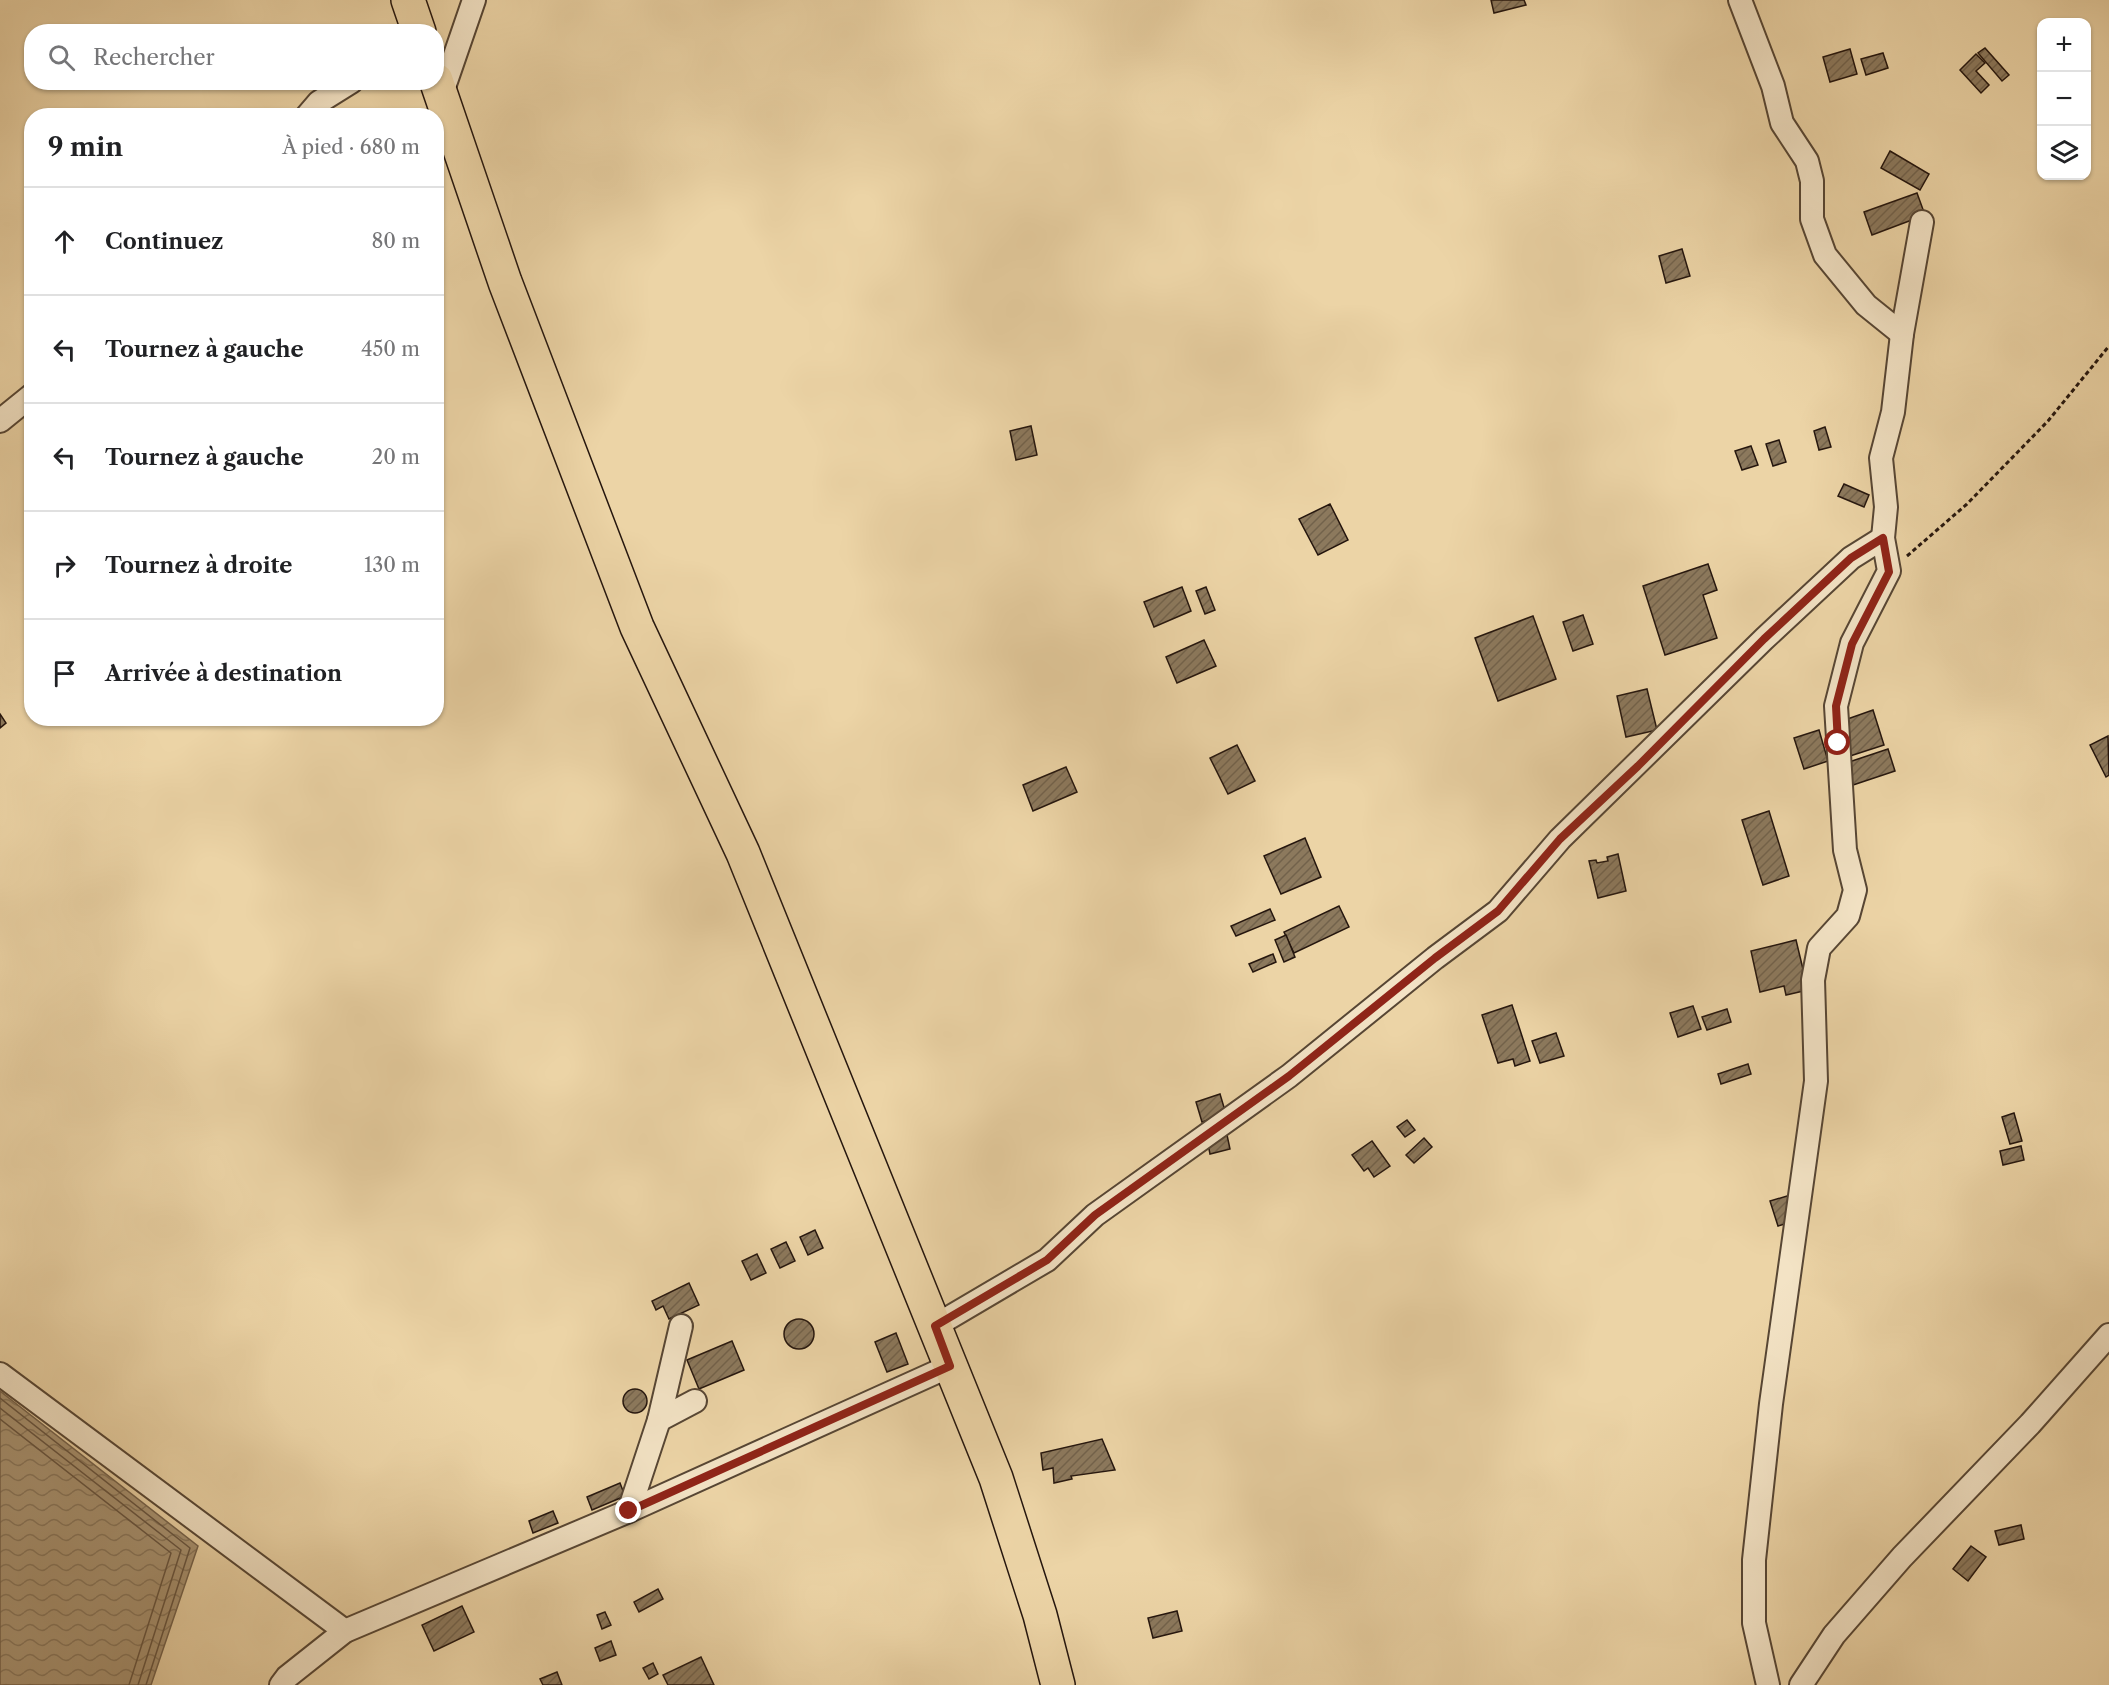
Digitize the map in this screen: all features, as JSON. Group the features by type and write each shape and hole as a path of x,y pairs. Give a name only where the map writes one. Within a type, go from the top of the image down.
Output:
{"main road":[{"path":"408,0 416,24"},
{"path":"440,90 505,282 637,627 743,853 996,1478 1040,1615 1058,1685"}],"street":[{"path":"444,74 474,0"},
{"path":"1740,0 1773,86 1782,123 1807,161 1812,182 1812,219 1825,255 1866,305 1902,334"},
{"path":"314,108 338,90"},
{"path":"1768,1685 1754,1623 1754,1560 1771,1404 1816,1081 1814,980 1819,948 1848,916 1855,890 1845,850 1836,706 1852,644 1889,572 1883,538 1886,507 1881,458 1893,412 1902,334 1922,222"},
{"path":"0,421 24,402"},
{"path":"935,1326 1047,1260 1095,1215 1289,1076 1435,958 1498,911 1560,839 1638,766 1764,639 1851,558 1883,538"},
{"path":"629,1511 659,1420 681,1326"},
{"path":"1801,1685 1834,1635 1902,1557 2030,1424 2109,1335"},
{"path":"281,1685 287,1677 345,1631 629,1511 950,1366"},
{"path":"0,1374 345,1631"},
{"path":"659,1420 695,1401"}],"path":[{"path":"1889,572 1967,504 2032,438 2109,346"}],"water":[{"path":"0,1391 198,1546 151,1685 0,1685"}],"building":[{"path":"1491,0 1524,0 1526,5 1494,13"},
{"path":"1985,48 2009,75 2002,81 1978,53"},
{"path":"1850,49 1857,74 1830,82 1823,57"},
{"path":"1883,53 1888,68 1866,75 1861,59"},
{"path":"1976,54 1985,63 1976,71 1989,85 1981,93 1960,70"},
{"path":"1890,151 1929,174 1920,190 1881,168"},
{"path":"1917,193 1925,215 1872,235 1864,212"},
{"path":"1682,249 1690,276 1666,283 1659,256"},
{"path":"1031,426 1037,455 1016,460 1010,431"},
{"path":"1825,427 1831,447 1819,450 1814,431"},
{"path":"1779,440 1786,462 1773,466 1766,444"},
{"path":"1751,446 1758,465 1742,470 1735,451"},
{"path":"1844,484 1869,495 1864,507 1838,496"},
{"path":"1330,504 1348,540 1318,555 1299,519"},
{"path":"1708,564 1717,590 1703,595 1717,638 1665,655 1643,586"},
{"path":"1182,587 1191,611 1154,627 1144,602"},
{"path":"1206,587 1215,610 1205,614 1196,591"},
{"path":"1583,615 1593,644 1573,651 1563,622"},
{"path":"1533,616 1556,679 1498,701 1475,638"},
{"path":"1204,640 1216,666 1177,683 1166,657"},
{"path":"1647,689 1657,730 1626,737 1617,696"},
{"path":"1873,710 1884,745 1850,756 1839,722"},
{"path":"0,714 6,723 0,728"},
{"path":"1819,730 1828,761 1804,769 1794,738"},
{"path":"2108,736 2109,775 2106,777 2090,745"},
{"path":"1237,745 1255,781 1228,794 1210,758"},
{"path":"1888,749 1895,771 1853,785 1846,763"},
{"path":"1066,767 1077,792 1033,811 1023,785"},
{"path":"1769,811 1789,876 1763,885 1742,820"},
{"path":"1305,838 1321,877 1281,894 1264,856"},
{"path":"1618,854 1626,891 1598,898 1589,861 1596,860 1597,863 1608,861 1607,857"},
{"path":"1339,906 1349,927 1294,953 1284,932"},
{"path":"1270,909 1275,920 1236,936 1231,926"},
{"path":"1286,935 1295,957 1284,962 1275,940"},
{"path":"1796,940 1808,990 1786,995 1784,986 1760,992 1751,951"},
{"path":"1273,954 1276,962 1253,972 1249,964"},
{"path":"1512,1005 1530,1061 1515,1066 1513,1059 1498,1063 1482,1015"},
{"path":"1693,1006 1701,1029 1678,1037 1670,1013"},
{"path":"1727,1009 1731,1022 1707,1030 1702,1017"},
{"path":"1556,1033 1564,1056 1540,1063 1532,1041"},
{"path":"1748,1064 1751,1074 1721,1084 1718,1074"},
{"path":"1220,1094 1226,1114 1202,1122 1196,1102"},
{"path":"2014,1113 2022,1141 2010,1144 2002,1117"},
{"path":"1407,1120 1415,1130 1405,1137 1397,1127"},
{"path":"1227,1135 1230,1149 1210,1154 1207,1139"},
{"path":"1424,1138 1432,1147 1414,1163 1406,1155"},
{"path":"1372,1141 1390,1166 1374,1177 1368,1168 1364,1171 1352,1155"},
{"path":"2021,1146 2024,1160 2003,1165 2000,1151"},
{"path":"1794,1194 1802,1219 1778,1226 1770,1201"},
{"path":"815,1230 823,1248 808,1255 800,1237"},
{"path":"786,1242 795,1261 780,1268 771,1249"},
{"path":"757,1254 766,1273 751,1280 742,1261"},
{"path":"689,1283 699,1305 669,1319 663,1306 656,1310 652,1301"},
{"path":"799,1319 810,1323 814,1334 810,1345 799,1349 788,1345 784,1334 788,1323"},
{"path":"896,1333 908,1364 887,1372 875,1342"},
{"path":"732,1341 744,1370 699,1389 687,1360"},
{"path":"635,1389 644,1392 647,1401 644,1410 635,1413 626,1410 623,1401 626,1392"},
{"path":"1102,1439 1115,1470 1071,1476 1072,1479 1054,1483 1053,1468 1043,1470 1041,1453"},
{"path":"620,1483 625,1496 592,1510 587,1497"},
{"path":"553,1511 558,1523 533,1533 529,1521"},
{"path":"2021,1525 2024,1539 1999,1545 1995,1531"},
{"path":"1971,1546 1986,1557 1968,1581 1953,1569"},
{"path":"658,1589 663,1599 639,1612 634,1602"},
{"path":"462,1606 474,1632 434,1651 422,1625"},
{"path":"1177,1611 1182,1631 1153,1638 1148,1618"},
{"path":"605,1612 611,1625 602,1629 597,1615"},
{"path":"611,1641 616,1655 600,1661 595,1648"},
{"path":"701,1657 714,1685 668,1685 663,1675"},
{"path":"653,1663 658,1674 649,1679 643,1668"},
{"path":"557,1672 562,1685 543,1685 540,1679"}],"route":[{"path":"629,1511 950,1366 935,1326 1047,1260 1095,1215 1289,1076 1435,958 1498,911 1560,839 1638,766 1764,639 1851,558 1883,538 1889,572 1852,644 1836,706 1838,743"}]}
